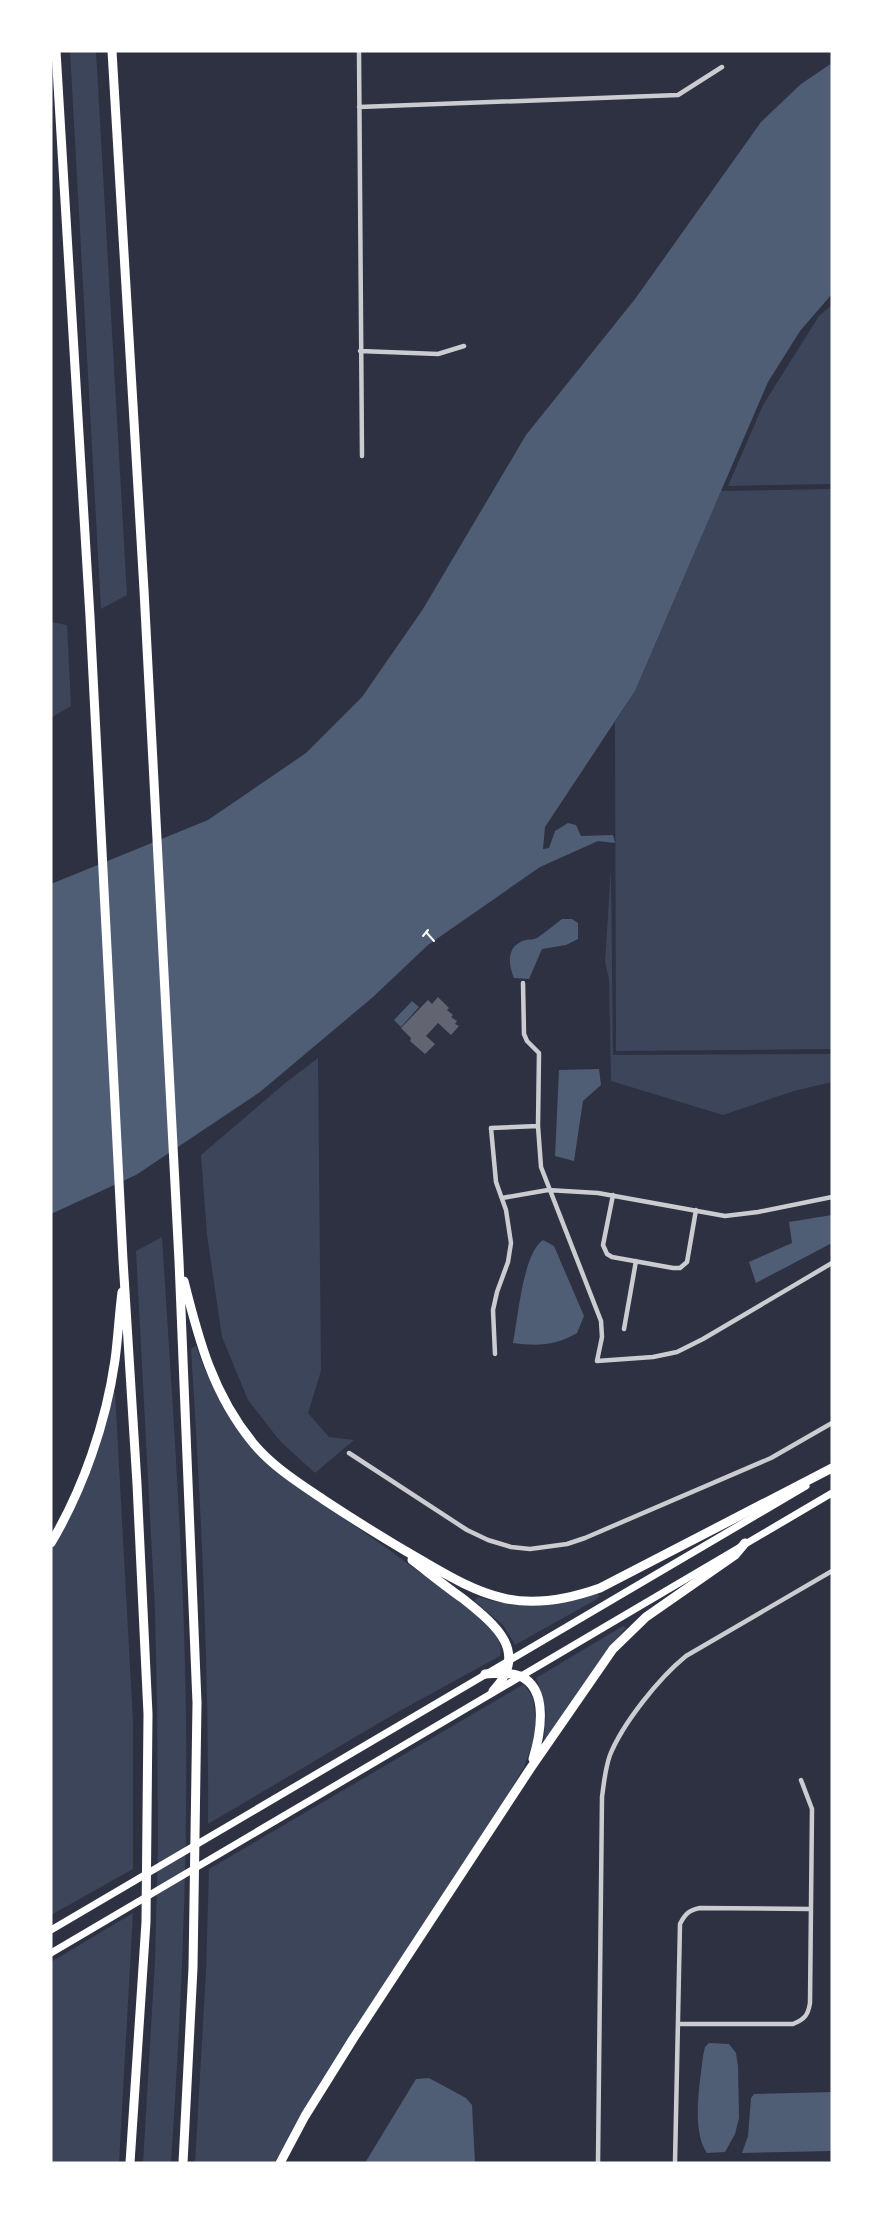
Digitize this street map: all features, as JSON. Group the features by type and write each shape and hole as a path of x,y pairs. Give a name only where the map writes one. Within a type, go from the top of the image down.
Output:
{"highway":[{"path":"56,51 90,617 148,1714 146,1922 130,2163"},
{"path":"112,51 144,590 179,1262 198,1738 193,1968 183,2163"},
{"path":"179,1262 196,1333 213,1380 232,1413 254,1444 285,1474 391,1543 460,1581 488,1594 520,1601 553,1600 585,1594 832,1469"},
{"path":"51,1543 80,1486 96,1441 115,1361 124,1272"},
{"path":"391,1543 489,1620 502,1636 510,1659 507,1674 493,1691"},
{"path":"280,2163 305,2116 343,2055 530,1769 613,1650 646,1617 735,1555 745,1543"},
{"path":"485,1674 519,1676 532,1686 537,1696 541,1720 538,1744 530,1769"}],"main road":[{"path":"51,1930 832,1469"},
{"path":"51,1953 832,1493"}],"street":[{"path":"359,51 362,456"},
{"path":"359,107 678,95 722,68"},
{"path":"360,351 438,354 464,346"},
{"path":"523,983 524,1034 532,1047 539,1053 538,1126 541,1167 548,1190 601,1321 602,1337 597,1361 653,1357 677,1352 703,1339 832,1263"},
{"path":"495,1354 493,1310 497,1292 508,1262 511,1243 508,1221 496,1182 491,1128 538,1126"},
{"path":"502,1198 548,1190 613,1195 725,1216 742,1215 832,1197"},
{"path":"613,1195 604,1236 604,1250 612,1257 673,1268 683,1266 689,1254 696,1210"},
{"path":"624,1330 636,1261"},
{"path":"349,1453 467,1530 511,1547 548,1548 585,1538 771,1458 832,1423"},
{"path":"598,2163 602,1797 610,1755 619,1738 653,1688 669,1670 686,1656 832,1571"},
{"path":"678,2024 793,2024 803,2020 808,2013 810,2003 812,1809 801,1780"},
{"path":"675,2163 680,1924 684,1915 700,1908 810,1909"}],"path":[{"path":"423,936 428,931 434,941"}],"shaded area":[{"path":"70,51 96,51 127,595 101,609"},
{"path":"832,63 832,294 800,331 768,382 635,691 545,827 543,849 549,848 555,831 568,823 576,825 581,836 613,835 615,843 598,841 540,867 428,945 373,997 260,1092 136,1175 51,1214 51,884 208,820 306,753 362,697 423,609 526,435 635,299 761,122 801,84"},
{"path":"832,305 832,484 728,486 763,405 819,316"},
{"path":"832,489 832,1049 616,1051 615,722 635,691 721,491"},
{"path":"51,622 67,625 71,706 51,718"},
{"path":"611,868 613,1055 832,1054 832,1082 794,1091 723,1115 611,1081 609,979 605,962"},
{"path":"562,919 572,919 578,923 578,939 566,945 542,949 529,979 514,978 510,956 515,946 519,942 537,938"},
{"path":"412,1001 419,1007 401,1027 394,1020"},
{"path":"318,1058 321,1371 308,1413 329,1437 354,1440 315,1473 280,1441 248,1400 222,1337 207,1235 201,1155 284,1084"},
{"path":"599,1069 601,1085 583,1101 574,1161 555,1156 559,1070"},
{"path":"832,1215 832,1243 756,1283 749,1262 792,1243 789,1222"},
{"path":"162,1237 183,1597 186,1716 185,1884 181,1995 171,2163 143,2163 155,1960 158,1841 157,1705 155,1611 136,1251"},
{"path":"543,1240 554,1246 584,1316 577,1333 554,1343 530,1345 513,1343 526,1272 536,1247"},
{"path":"196,1346 204,1368 222,1402 285,1477 479,1616 495,1634 501,1650 500,1656 396,1713 208,1824 204,1586 191,1349"},
{"path":"111,1392 115,1392 133,1721 133,1869 51,1915 51,1549 68,1518"},
{"path":"596,1593 600,1596 597,1599 515,1645 503,1625 474,1601 478,1597 507,1604 537,1605 567,1602"},
{"path":"623,1626 626,1628 610,1646 547,1742 544,1740 546,1711 536,1678"},
{"path":"524,1684 533,1698 536,1723 533,1742 524,1767 485,1833 324,2076 274,2163 195,2163 206,1971 209,1869"},
{"path":"133,1913 119,2163 51,2163 51,1962"},
{"path":"709,2043 729,2044 736,2053 738,2066 739,2118 735,2134 725,2152 707,2153 699,2132 700,2079 705,2047"},
{"path":"429,2078 466,2098 472,2105 475,2163 365,2163 416,2079"},
{"path":"832,2092 832,2151 742,2153 748,2136 751,2098 754,2094"}],"building":[{"path":"438,997 449,1008 447,1010 453,1015 451,1017 457,1021 455,1024 459,1026 451,1035 438,1023 426,1036 435,1044 425,1054 410,1041 411,1038 401,1028 428,1000 432,1004"}]}
